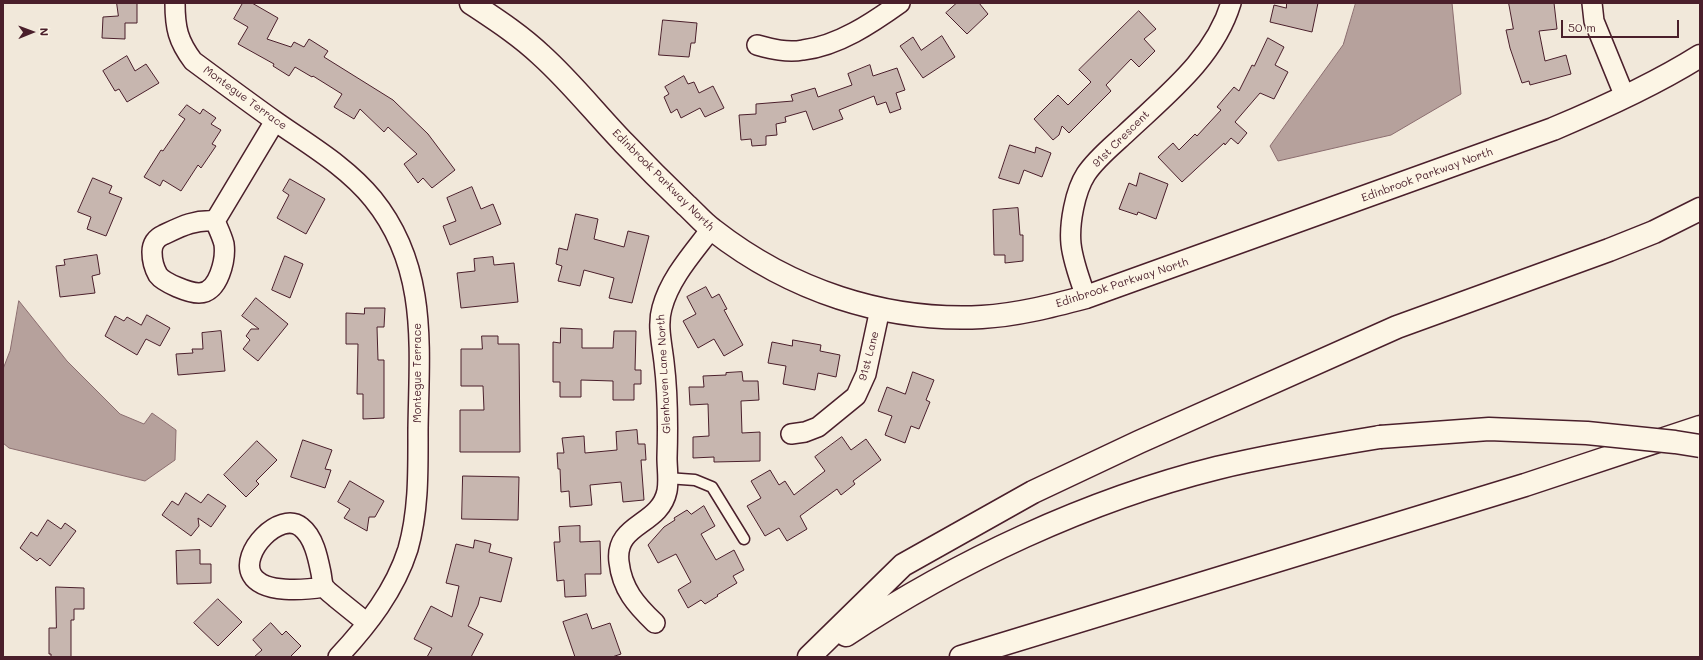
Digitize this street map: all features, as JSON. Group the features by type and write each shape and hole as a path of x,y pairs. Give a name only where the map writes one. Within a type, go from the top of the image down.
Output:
{"main road":[{"name":"Edinbrook Parkway North","path":"471,3 498,20 541,55 633,152 711,229 743,252 773,271 807,287 841,299 907,314 943,317 982,317 1024,312 1086,297 1502,149 1553,129 1625,97 1674,72 1700,56"},
{"path":"809,657 902,566 1033,492 1139,442 1397,327 1654,232 1700,209"},
{"path":"961,657 1525,485 1700,427"},
{"path":"812,657 878,613 959,568 1042,528 1128,495 1216,468 1305,449 1380,437 1489,429 1587,433 1700,446"}],"street":[{"name":"Montegue Terrace","path":"175,3 175,20 178,37 184,49 193,61 275,121 328,157 350,175 373,200 392,228 406,259 415,292 420,327 415,518 408,549 396,579 380,608 338,657"},
{"path":"757,45 782,51 803,50 824,45 847,35 900,3"},
{"name":"91st Crescent","path":"1086,297 1071,244 1071,219 1075,201 1085,175 1101,156 1184,78 1203,57 1218,36 1232,3"},
{"path":"1592,3 1594,21 1625,97"},
{"path":"215,221 275,121"},
{"name":"Glenhaven Lane North","path":"655,623 637,606 625,585 619,561 620,545 629,531 654,515 663,505 667,490 668,402 660,328 661,308 672,282 711,229"},
{"name":"91st Lane","path":"791,434 805,432 818,427 856,396 866,374 880,309"},
{"path":"324,587 367,623"}],"lane":[{"path":"667,478 695,480 712,487 744,539"}],"shaded area":[{"path":"1356,3 1452,3 1461,94 1391,135 1278,161 1270,146 1343,45"},
{"path":"19,301 67,361 120,414 144,424 152,413 176,430 175,460 145,481 9,448 3,443 3,369 10,351"}],"building":[{"path":"117,3 137,3 137,23 125,23 125,39 102,38 103,17 118,16"},
{"path":"243,3 252,3 278,18 267,39 291,47 294,42 304,47 309,39 328,51 324,57 393,100 428,134 455,170 432,188 423,178 418,183 404,164 417,154 388,127 384,132 360,109 354,119 334,107 342,94 295,67 289,76 273,66 274,64 238,44 248,27 234,19"},
{"path":"957,3 979,3 988,14 967,34 946,13"},
{"path":"1287,3 1318,3 1312,32 1270,22 1274,5 1286,8"},
{"path":"1509,3 1554,3 1557,29 1539,31 1545,61 1566,55 1571,74 1530,85 1529,81 1522,83 1510,48 1506,30 1513,29"},
{"path":"1139,11 1156,29 1144,39 1155,51 1139,67 1131,59 1106,85 1111,91 1069,133 1062,126 1059,135 1053,140 1034,119 1058,95 1068,105 1091,82 1079,70"},
{"path":"663,20 697,23 695,43 691,43 689,57 659,55"},
{"path":"942,36 955,57 923,78 900,46 913,37 921,50"},
{"path":"1268,38 1284,47 1275,65 1288,72 1274,99 1260,93 1235,122 1247,133 1238,144 1231,138 1182,182 1158,157 1173,143 1179,150 1195,134 1197,136 1221,110 1217,107 1234,87 1239,91"},
{"path":"127,56 135,71 146,64 159,83 127,102 119,89 115,91 103,71"},
{"path":"870,65 873,76 897,68 905,90 896,93 901,109 890,113 886,102 877,105 874,96 839,110 843,119 813,130 806,111 785,117 786,122 776,124 777,135 766,136 766,145 752,146 751,139 741,140 739,115 756,114 756,104 793,101 791,95 815,88 818,97 852,85 848,74"},
{"path":"684,76 688,84 694,82 699,93 713,86 724,108 705,117 700,108 681,118 677,109 671,113 664,97 669,94 665,87"},
{"path":"187,105 200,114 203,109 216,118 211,124 221,130 212,144 216,146 201,168 198,165 181,191 163,180 160,186 144,177 161,150 163,151 185,119 179,115"},
{"path":"1010,145 1035,153 1036,147 1051,153 1042,177 1024,170 1019,184 999,178"},
{"path":"1140,173 1168,184 1156,219 1138,212 1137,215 1119,209 1129,183 1136,186"},
{"path":"93,178 112,186 109,193 122,198 106,236 87,229 91,217 78,212"},
{"path":"290,179 325,199 306,234 277,218 289,195 283,191"},
{"path":"472,187 481,209 493,204 501,224 450,245 443,226 456,221 447,198"},
{"path":"1018,208 1020,235 1023,235 1023,261 1005,263 1005,255 994,255 993,210"},
{"path":"576,214 598,219 594,239 624,247 628,231 649,236 632,303 609,298 614,278 584,270 580,286 558,281 562,266 556,264 559,248 567,250"},
{"path":"97,255 100,274 92,276 95,293 60,297 56,266 65,265 64,260"},
{"path":"285,256 303,264 290,298 272,290"},
{"path":"493,257 494,265 514,263 518,302 461,308 457,273 475,271 474,259"},
{"path":"706,287 712,298 719,294 727,309 724,310 743,345 724,356 714,339 698,348 683,321 696,314 687,297"},
{"path":"256,298 288,324 258,361 243,349 250,340 246,336 251,329 259,329 242,316"},
{"path":"365,308 385,308 384,327 377,327 378,360 384,360 384,418 363,419 363,394 357,394 358,344 346,344 346,313 364,314"},
{"path":"147,315 170,328 160,346 146,339 137,355 105,336 115,316 124,321 127,317 141,325"},
{"path":"561,328 582,329 582,348 613,348 614,331 636,331 635,370 641,370 641,384 634,384 634,400 613,400 613,381 581,380 581,397 560,397 560,382 553,382 553,342 560,343"},
{"path":"221,331 225,371 178,375 176,354 193,353 192,349 203,349 202,333"},
{"path":"482,336 498,336 498,344 519,344 520,452 460,452 460,410 484,410 483,386 461,386 461,349 482,349"},
{"path":"793,340 821,345 820,351 840,355 836,377 818,373 815,390 783,384 786,366 768,363 772,342 792,346"},
{"path":"742,372 743,381 758,381 759,400 741,401 742,433 760,432 760,461 714,462 714,457 693,458 693,437 709,436 708,404 690,405 689,387 704,387 703,376 726,375 726,373"},
{"path":"913,372 934,380 926,400 930,402 919,429 911,426 905,443 885,435 892,416 878,411 887,387 905,394"},
{"path":"637,430 638,444 645,444 646,460 641,460 644,500 623,502 621,482 590,485 592,505 570,507 569,491 561,492 560,469 558,469 557,453 564,453 562,438 584,436 585,453 617,450 616,432"},
{"path":"842,437 851,450 866,439 881,460 853,481 855,484 841,495 837,489 800,516 807,529 787,541 779,528 765,536 747,506 761,498 751,481 770,470 779,485 785,481 794,495 825,471 815,457"},
{"path":"303,440 332,450 325,469 331,470 325,488 291,477"},
{"path":"257,441 277,460 256,481 259,484 246,497 224,475"},
{"path":"463,476 519,477 518,520 462,519"},
{"path":"350,481 384,501 375,517 369,517 367,531 344,518 350,509 338,502"},
{"path":"186,493 201,503 208,494 226,506 211,527 198,518 199,526 191,536 162,515 172,501 178,505"},
{"path":"704,506 715,526 701,534 716,560 734,550 744,570 733,576 737,583 717,595 718,596 705,604 701,600 688,608 678,590 691,582 676,554 658,563 648,545 664,527 675,520 674,518 687,510 691,514"},
{"path":"48,520 61,529 65,523 76,531 50,566 40,558 37,561 20,548 31,532 37,536"},
{"path":"580,526 580,542 600,541 601,574 585,574 586,596 565,597 564,580 557,581 554,542 560,542 559,527"},
{"path":"475,540 491,544 489,552 512,558 501,602 480,597 478,605 468,626 483,634 471,657 427,657 432,648 414,639 431,606 452,617 459,586 446,583 456,544 473,548"},
{"path":"200,550 200,564 211,564 211,583 177,584 176,551"},
{"path":"56,587 84,588 84,609 74,609 74,620 71,620 71,657 51,657 51,654 49,654 49,628 56,628"},
{"path":"218,599 242,622 218,646 194,623"},
{"path":"587,614 592,629 610,623 621,654 612,657 575,657 563,622"},
{"path":"271,623 282,635 286,631 301,646 290,657 254,657 262,650 253,640"}]}
